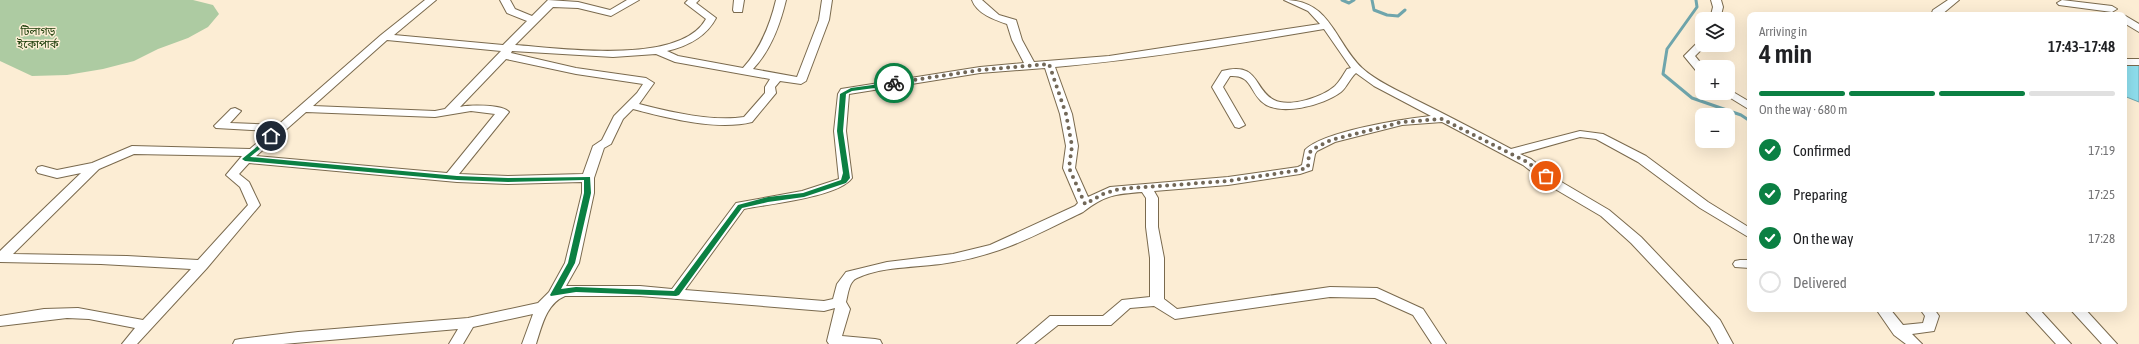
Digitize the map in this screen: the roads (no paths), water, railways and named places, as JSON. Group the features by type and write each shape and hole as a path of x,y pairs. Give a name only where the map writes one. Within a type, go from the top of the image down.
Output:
{"street":[{"path":"129,344 202,265 254,205 245,185 232,175 248,156 304,109 385,37 431,0"},
{"path":"505,0 511,11 534,20"},
{"path":"449,111 552,2 578,5 611,13 634,0"},
{"path":"385,37 506,50 617,53 656,50 682,42 708,25 710,18 690,3 694,0"},
{"path":"746,71 756,60 775,25 781,0"},
{"path":"656,50 675,59 801,81 824,20 827,0"},
{"path":"977,0 995,17 1012,22 1017,40 1028,57 1030,65"},
{"path":"1289,0 1311,9 1326,26 1358,70 1378,84 1442,119 1510,153 1539,170 1554,183 1605,213 1636,240 1715,324 1726,344"},
{"path":"1716,0 1718,7 1717,12"},
{"path":"1937,12 1954,0"},
{"path":"2101,0 2116,12"},
{"path":"2062,3 2116,12"},
{"path":"2127,20 2139,29"},
{"path":"676,293 740,206 804,195 843,182 846,178 846,173 840,131 843,94 845,91 980,70 1109,59 1190,48 1326,26"},
{"path":"506,50 576,71 642,80 649,83 641,95 618,118 607,142 599,146 588,178 588,193 572,263 536,321 529,344"},
{"path":"1695,50 1689,56 1695,63"},
{"path":"2127,62 2139,62"},
{"path":"1049,64 1066,114 1072,146 1069,168 1085,204"},
{"path":"1239,125 1217,87 1226,73 1244,74 1253,83 1263,97 1274,104 1292,105 1305,104 1335,92 1351,71 1358,70"},
{"path":"631,105 660,113 729,122 744,121 748,120 771,93 770,87 777,77"},
{"path":"1735,97 1747,105"},
{"path":"304,109 435,114 471,108 503,112 450,177"},
{"path":"235,111 220,126 280,128"},
{"path":"838,302 847,278 851,276 887,266 953,258 993,249 1009,243 1079,209 1085,204 1110,191 1228,181 1300,170 1308,167 1309,153 1321,144 1402,122 1442,119"},
{"path":"1510,153 1580,134 1599,136 1642,159 1704,206 1731,220 1747,232"},
{"path":"42,170 57,174 95,166 132,150 248,156 450,177 508,180 588,178"},
{"path":"0,258 95,166"},
{"path":"1145,187 1152,198 1153,205 1152,227 1157,258 1157,300"},
{"path":"0,258 78,258 157,261 202,265"},
{"path":"240,344 468,323 542,307 550,299 563,291 576,290 676,293 824,306 838,302"},
{"path":"1025,344 1055,320 1106,321 1127,303 1157,300 1175,314 1330,292 1377,294 1418,312 1439,344"},
{"path":"838,302 843,309 834,341 876,344"},
{"path":"1885,312 1899,331 1915,344"},
{"path":"1899,331 1929,327 1932,316 1929,312"},
{"path":"2034,312 2064,344"},
{"path":"2080,312 2110,344"},
{"path":"0,321 24,316 88,314 146,325"},
{"path":"456,344 468,323"}],"water":[{"path":"2127,64 2139,65 2139,102 2127,97"}],"waterway":[{"path":"1342,0 1349,3 1354,0"},
{"path":"1372,0 1374,10 1387,15 1398,16 1405,10"},
{"path":"1696,0 1697,7 1667,49 1663,74 1692,98 1741,115 1747,119"}],"park label":[{"name":"টিলাগড় ইকোপার্ক","path":"38,37"}]}
